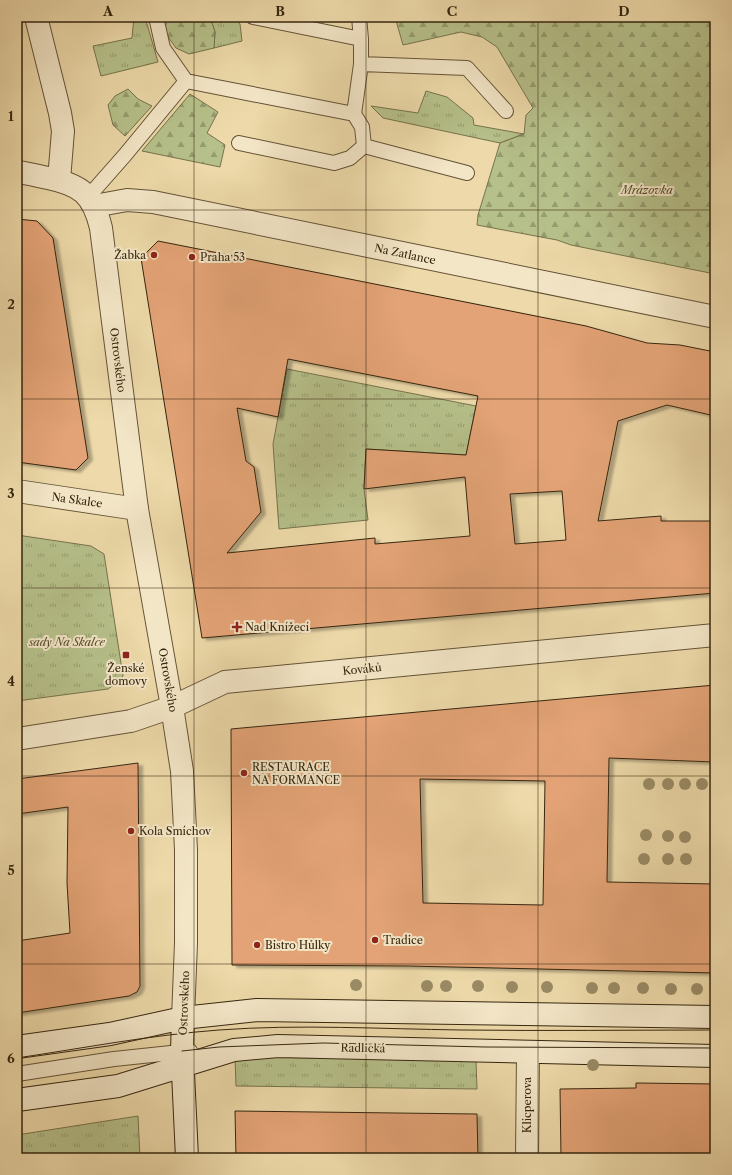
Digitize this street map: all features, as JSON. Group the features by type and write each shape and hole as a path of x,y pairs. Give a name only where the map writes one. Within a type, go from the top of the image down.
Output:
{"street":[{"path":"36,17 60,113 63,131 59,180"},
{"path":"17,172 59,180 70,184 81,189 91,202"},
{"name":"Na Zatlance","path":"91,202 127,200 153,202 715,317"},
{"name":"Ostrovského","path":"91,202 101,228 137,509 182,771 186,850 186,943 183,1059 187,1158"},
{"name":"Na Skalce","path":"17,492 137,509"},
{"name":"Kováků","path":"17,739 131,721 172,707 225,682 715,635"},
{"path":"17,1047 110,1034 183,1018 257,1010 715,1017"},
{"name":"Radlická","path":"17,1100 118,1086 183,1059 234,1050 278,1046 715,1056"},
{"name":"Klicperova","path":"527,1158 528,1052"}],"lane":[{"path":"156,17 163,48 186,82 354,114"},
{"path":"253,17 361,39"},
{"path":"359,17 361,64 354,114 362,127 364,146"},
{"path":"361,64 467,68 506,111"},
{"path":"91,202 125,155 186,82"},
{"path":"239,143 334,163 350,158 364,146"},
{"path":"364,146 467,173"},
{"path":"17,1074 114,1059 183,1059"}],"green space":[{"path":"134,17 145,17 158,62 101,76 93,46 132,38"},
{"path":"168,17 210,17 215,32 214,48 189,54 176,48 164,31"},
{"path":"210,17 235,17 240,24 242,41 214,48 215,32"},
{"name":"Mrázovka","path":"395,17 715,17 715,274 571,245 557,240 477,225 478,215 500,143 524,134 526,115 533,108 497,47 482,37 461,32 403,45"},
{"path":"128,89 138,99 152,106 125,136 113,125 108,105 115,96"},
{"path":"426,91 447,97 473,118 474,125 524,134 500,143 383,118 371,106 418,113"},
{"path":"190,94 218,112 207,133 225,145 220,167 142,151"},
{"path":"287,369 476,406 466,455 366,449 364,489 368,520 279,529 273,444"},
{"name":"sady Na Skalce","path":"17,535 91,546 104,554 123,676 118,682 108,689 17,701"},
{"path":"235,1057 476,1060 477,1089 236,1086"},
{"path":"138,1116 140,1158 17,1158 17,1135"}],"building":[{"path":"17,219 37,221 53,238 88,458 76,470 17,462"},
{"path":"158,241 586,326 647,343 680,345 715,352 715,416 667,405 618,421 598,521 661,516 661,521 715,521 715,593 202,638 141,258","holes":["288,359 478,396 466,455 366,449 364,489 465,477 470,536 375,544 375,538 227,553 261,512 254,467 246,461 237,408 278,417","562,491 566,540 515,544 510,494"]},
{"path":"715,685 715,762 609,758 607,882 715,884 715,973 408,966 232,965 231,729","holes":["420,779 545,781 543,905 423,903"]},
{"path":"138,763 140,986 137,992 129,996 17,1013 17,941 70,933 67,883 68,807 17,814 17,779"},
{"path":"636,1083 715,1084 715,1158 561,1158 560,1089 636,1088"},
{"path":"235,1111 477,1114 478,1158 236,1158"}],"tram line":[{"path":"17,1058 168,1035 249,1028 310,1027 494,1030 715,1030"},
{"path":"182,1051 219,1047 323,1043 485,1047 715,1048"}],"place":[{"name":"Žabka","path":"154,255"},
{"name":"Praha 53","path":"192,257"},
{"name":"Nad Knížecí","path":"237,627"},
{"name":"Ženské domovy","path":"126,655"},
{"name":"RESTAURACE NA FORMANCE","path":"244,773"},
{"name":"Kola Smíchov","path":"131,831"},
{"name":"Tradice","path":"375,940"},
{"name":"Bistro Hůlky","path":"257,945"}]}
